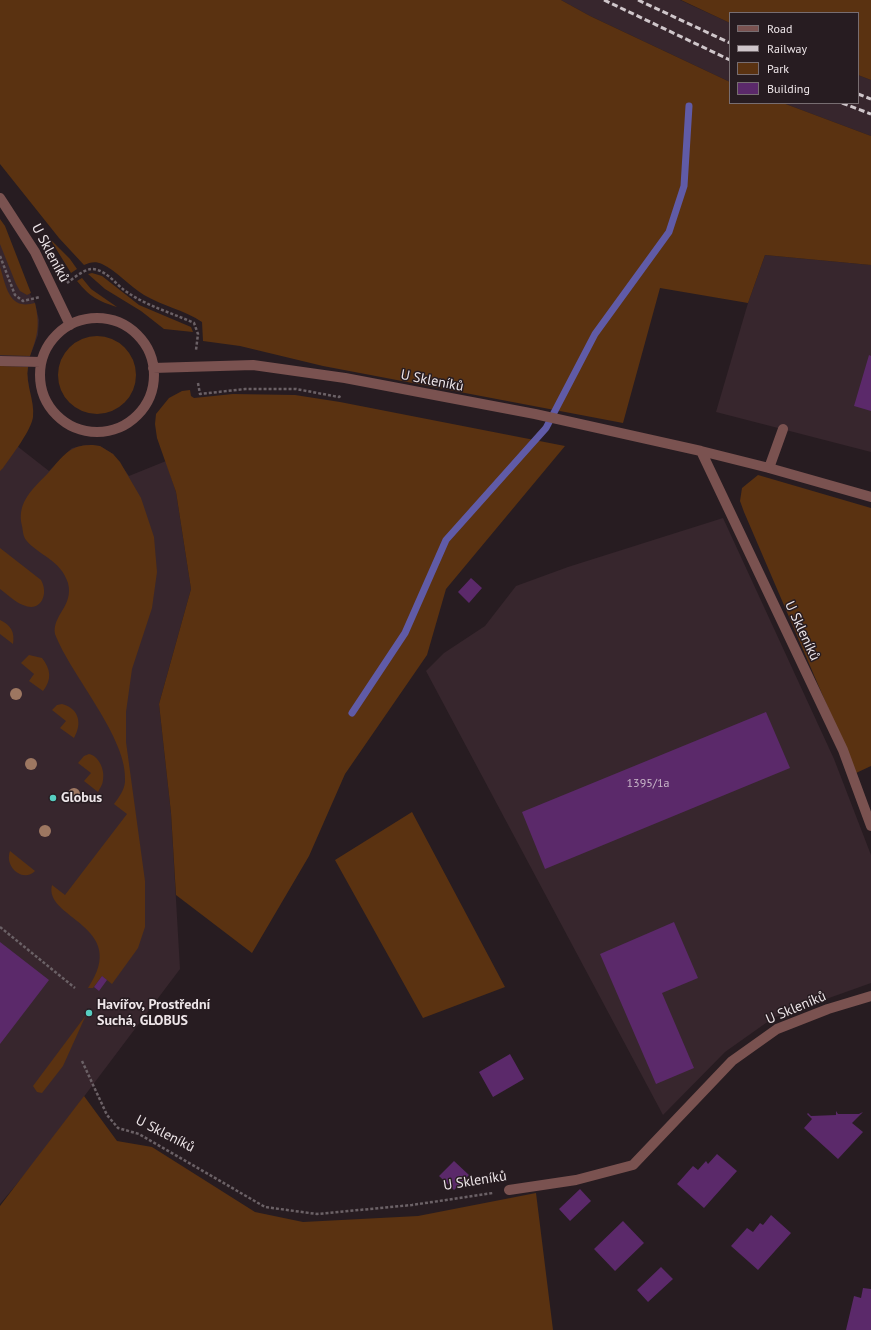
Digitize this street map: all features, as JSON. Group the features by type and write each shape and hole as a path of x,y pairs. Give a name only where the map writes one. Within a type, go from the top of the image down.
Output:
{"street":[{"name":"U Skleníků","path":"0,198 23,230 55,291 70,325"},
{"path":"100,318 116,321 130,328 141,339 149,353 154,368 152,388 145,406 126,424 99,432 86,431 73,427 61,420 50,408 43,394 40,378 41,362 47,347 57,335 70,325 84,320 100,318"},
{"path":"0,360 41,362"},
{"name":"U Skleníků","path":"154,368 195,365 253,364 366,382 536,414 701,451 769,468 871,497"},
{"path":"769,468 783,429"},
{"name":"U Skleníků","path":"701,451 843,750 871,826"},
{"name":"U Skleníků","path":"509,1190 576,1180 633,1165 732,1061 777,1029 828,1009 871,996"}],"path":[{"path":"0,256 15,295 23,301 31,300 55,291 81,273 91,269 105,274 123,289 148,304 194,323 198,334 195,365 200,394 245,389 296,390 339,397 366,382"},
{"path":"0,926 75,988"},
{"name":"U Skleníků","path":"82,1061 107,1115 118,1128 139,1134 265,1207 317,1214 412,1205 509,1190"}],"shaded area":[{"path":"561,0 680,0 729,23 729,82 590,16"},
{"path":"859,75 871,80 871,136 786,104 859,104"},
{"path":"0,241 35,303 39,320 38,335 30,356 27,373 33,417 27,431 17,446 49,471 72,448 86,445 100,446 113,454 129,476 166,461 176,492 191,589 159,704 171,813 180,969 31,1167 0,1204"},
{"path":"765,255 871,265 871,452 716,412 748,303"},
{"path":"723,518 834,759 871,855 871,983 773,1018 725,1052 663,1115 426,671 444,653 485,626 516,586 568,567"}],"green space":[{"path":"0,0 561,0 590,16 729,82 729,104 786,104 871,136 871,265 765,255 748,303 660,288 623,423 323,366 240,346 203,341 202,322 188,314 144,295 113,271 98,262 84,265 59,238 0,164"},
{"path":"681,0 871,0 871,80 859,75 859,12 729,12 729,23"},
{"path":"0,219 5,226 31,293 27,295 20,291 16,284 0,244"},
{"path":"50,239 70,259 77,269 71,273"},
{"path":"0,267 7,289 13,299 23,304 35,303 38,324 35,342 30,356 0,355"},
{"path":"92,273 102,276 139,305 191,327 193,332 164,329 141,311 105,289 88,274"},
{"path":"82,278 91,289 117,307 105,303 90,295 77,281"},
{"path":"97,336 112,339 125,347 133,360 136,375 133,390 125,403 112,411 97,414 82,411 69,403 61,390 58,375 61,360 69,347 82,339"},
{"path":"0,366 28,367 27,373 33,404 33,417 32,423 25,436 0,471"},
{"path":"190,390 191,396 194,398 233,394 295,395 340,402 565,446 446,589 427,655 345,774 309,856 252,953 176,895 171,813 159,704 191,589 176,492 157,438 155,424 156,414 169,398 182,391"},
{"path":"93,445 100,446 113,454 120,462 141,498 154,537 157,572 152,608 132,669 126,712 126,742 145,881 145,927 138,948 112,984 102,976 93,988 88,988 98,967 99,950 93,937 83,926 60,907 53,897 52,885 65,895 127,814 114,804 124,788 124,765 109,727 73,669 55,634 57,621 68,598 68,583 65,575 55,563 26,540 23,533 21,517 24,503 32,490 63,456 78,447"},
{"path":"758,475 871,508 871,766 856,773 740,501 742,488"},
{"path":"0,548 41,580 44,596 39,604 29,607 20,604 0,589"},
{"path":"0,620 7,624 13,632 13,644 0,634"},
{"path":"29,655 42,658 49,671 48,682 43,691 29,681 34,674 21,663"},
{"path":"62,704 73,709 78,718 77,733 74,738 60,728 66,721 52,710 57,705"},
{"path":"89,754 93,755 98,760 103,772 102,783 98,792 84,781 91,773 78,763 84,756"},
{"path":"412,812 505,987 423,1018 335,860"},
{"path":"10,851 35,871 25,875 16,872 10,863"},
{"path":"86,1015 63,1066 42,1093 37,1092 33,1086"},
{"path":"84,1096 117,1141 152,1147 255,1212 303,1222 418,1216 536,1193 553,1330 0,1330 0,1206"}],"building":[{"path":"869,355 871,356 871,411 854,406"},
{"path":"471,578 482,588 469,603 458,592"},
{"path":"766,712 790,768 545,869 522,812"},
{"path":"674,922 698,978 662,993 694,1068 656,1084 600,954"},
{"path":"0,942 49,980 0,1044"},
{"path":"102,976 107,980 99,991 94,987"},
{"path":"510,1054 524,1079 493,1097 479,1072"},
{"path":"836,1111 838,1114 859,1114 863,1112 852,1123 863,1132 838,1159 804,1128 812,1119 807,1114 808,1113 811,1116 836,1115"},
{"path":"717,1154 737,1171 704,1208 677,1184 693,1166 698,1170 706,1161 708,1164"},
{"path":"454,1161 469,1175 454,1190 439,1176"},
{"path":"580,1189 591,1201 570,1221 559,1209"},
{"path":"771,1215 791,1233 758,1270 731,1246 747,1228 753,1232 760,1223 763,1225"},
{"path":"623,1221 644,1243 615,1271 594,1249"},
{"path":"661,1267 673,1279 648,1302 637,1290"},
{"path":"863,1288 871,1289 871,1330 846,1330 854,1296 861,1298"}],"waterway":[{"path":"352,713 405,633 446,540 546,428 595,334 669,232 684,186 689,106"}],"railway":[{"path":"604,0 729,60"},
{"path":"638,0 729,43"},
{"path":"859,94 871,99"},
{"path":"845,104 871,114"}],"place":[{"name":"Globus","path":"53,798"},
{"name":"Havířov, Prostřední Suchá, GLOBUS","path":"89,1013"}]}
